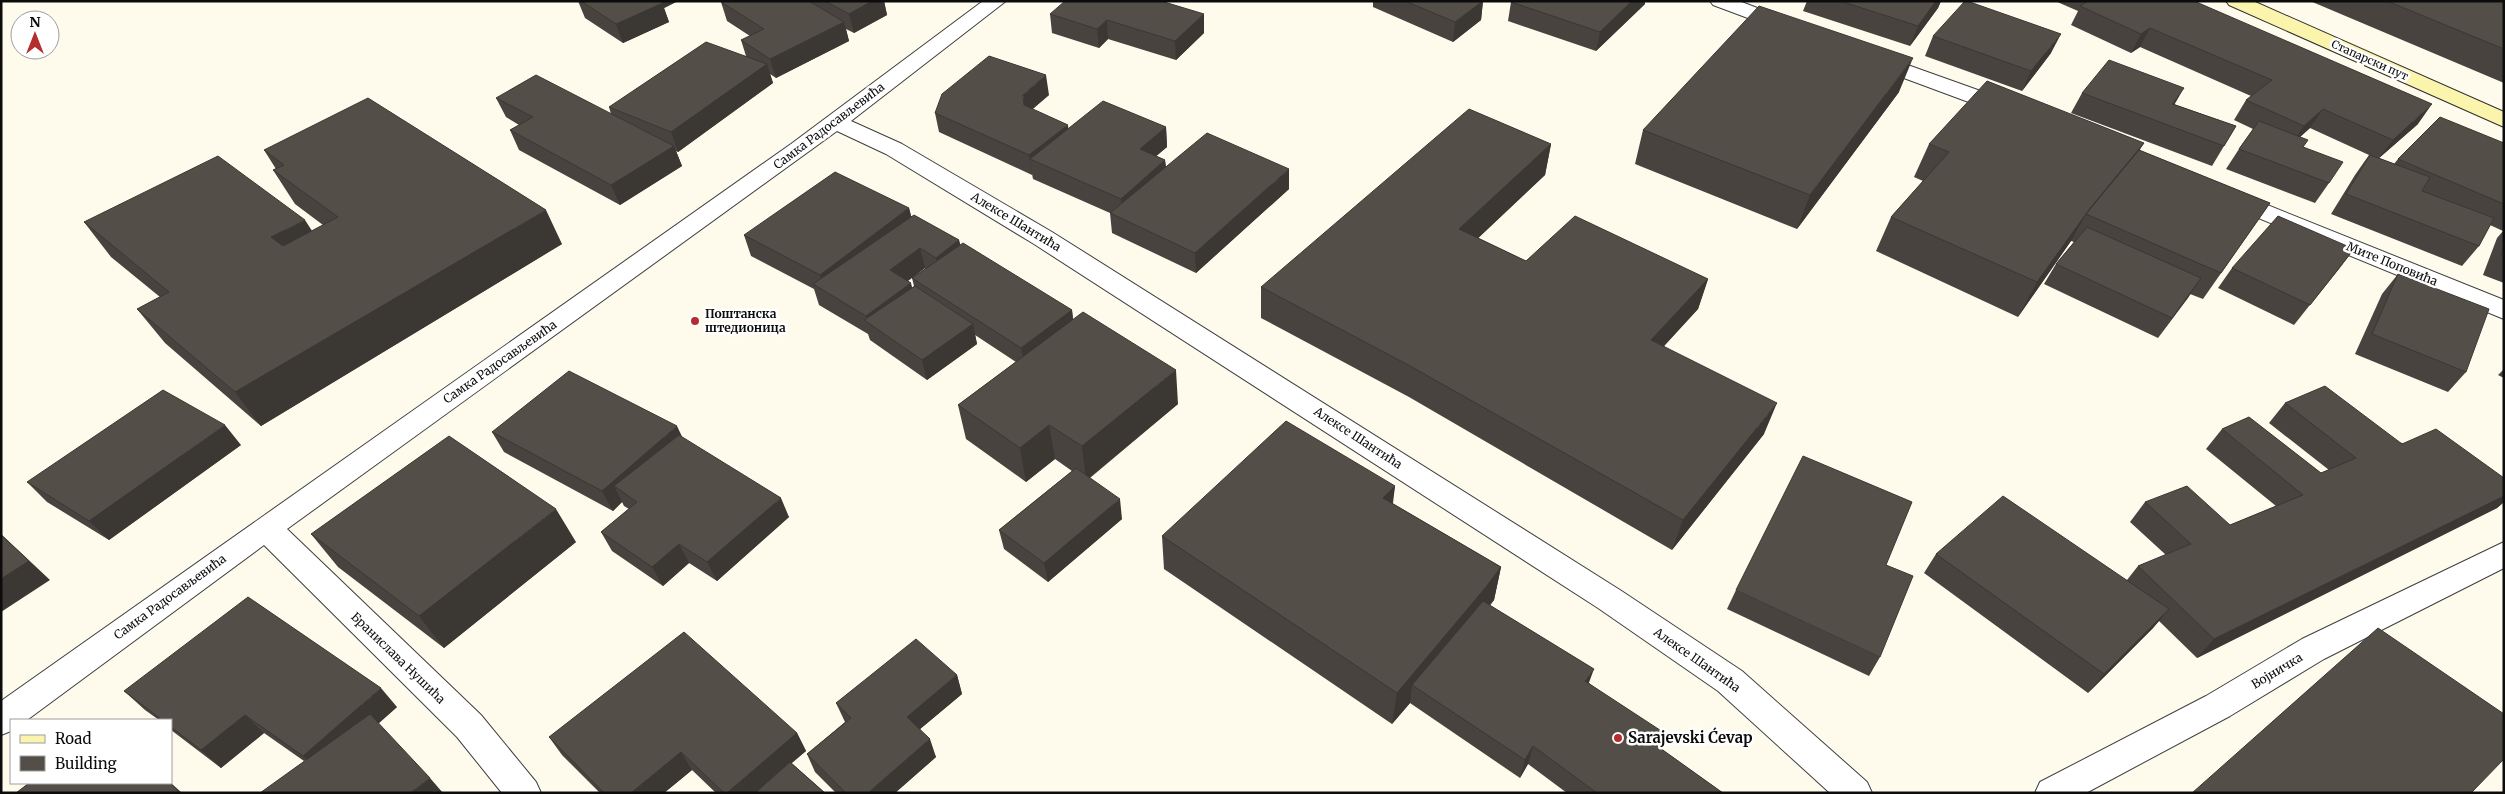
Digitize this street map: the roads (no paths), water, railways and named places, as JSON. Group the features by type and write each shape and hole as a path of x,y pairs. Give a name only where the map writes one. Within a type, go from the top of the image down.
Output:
{"main road":[{"name":"Стапарски пут","path":"2236,1 2504,120"}],"street":[{"name":"Самка Радосављевића","path":"1,720 266,528 835,122 996,1"},
{"path":"1720,1 1803,32"},
{"path":"1858,53 2032,118"},
{"name":"Алексе Шантића","path":"835,122 894,149 1043,238 1609,599 1730,681 1855,793"},
{"name":"Мите Поповића","path":"2208,189 2504,310"},
{"name":"Бранислава Нушића","path":"266,528 469,726 524,793"},
{"name":"Војничка","path":"2052,793 2218,706 2314,649 2504,554"}],"place":[{"name":"Поштанска штедионица","path":"695,321"},
{"name":"Sarajevski Ćevap","path":"1618,738"}]}
